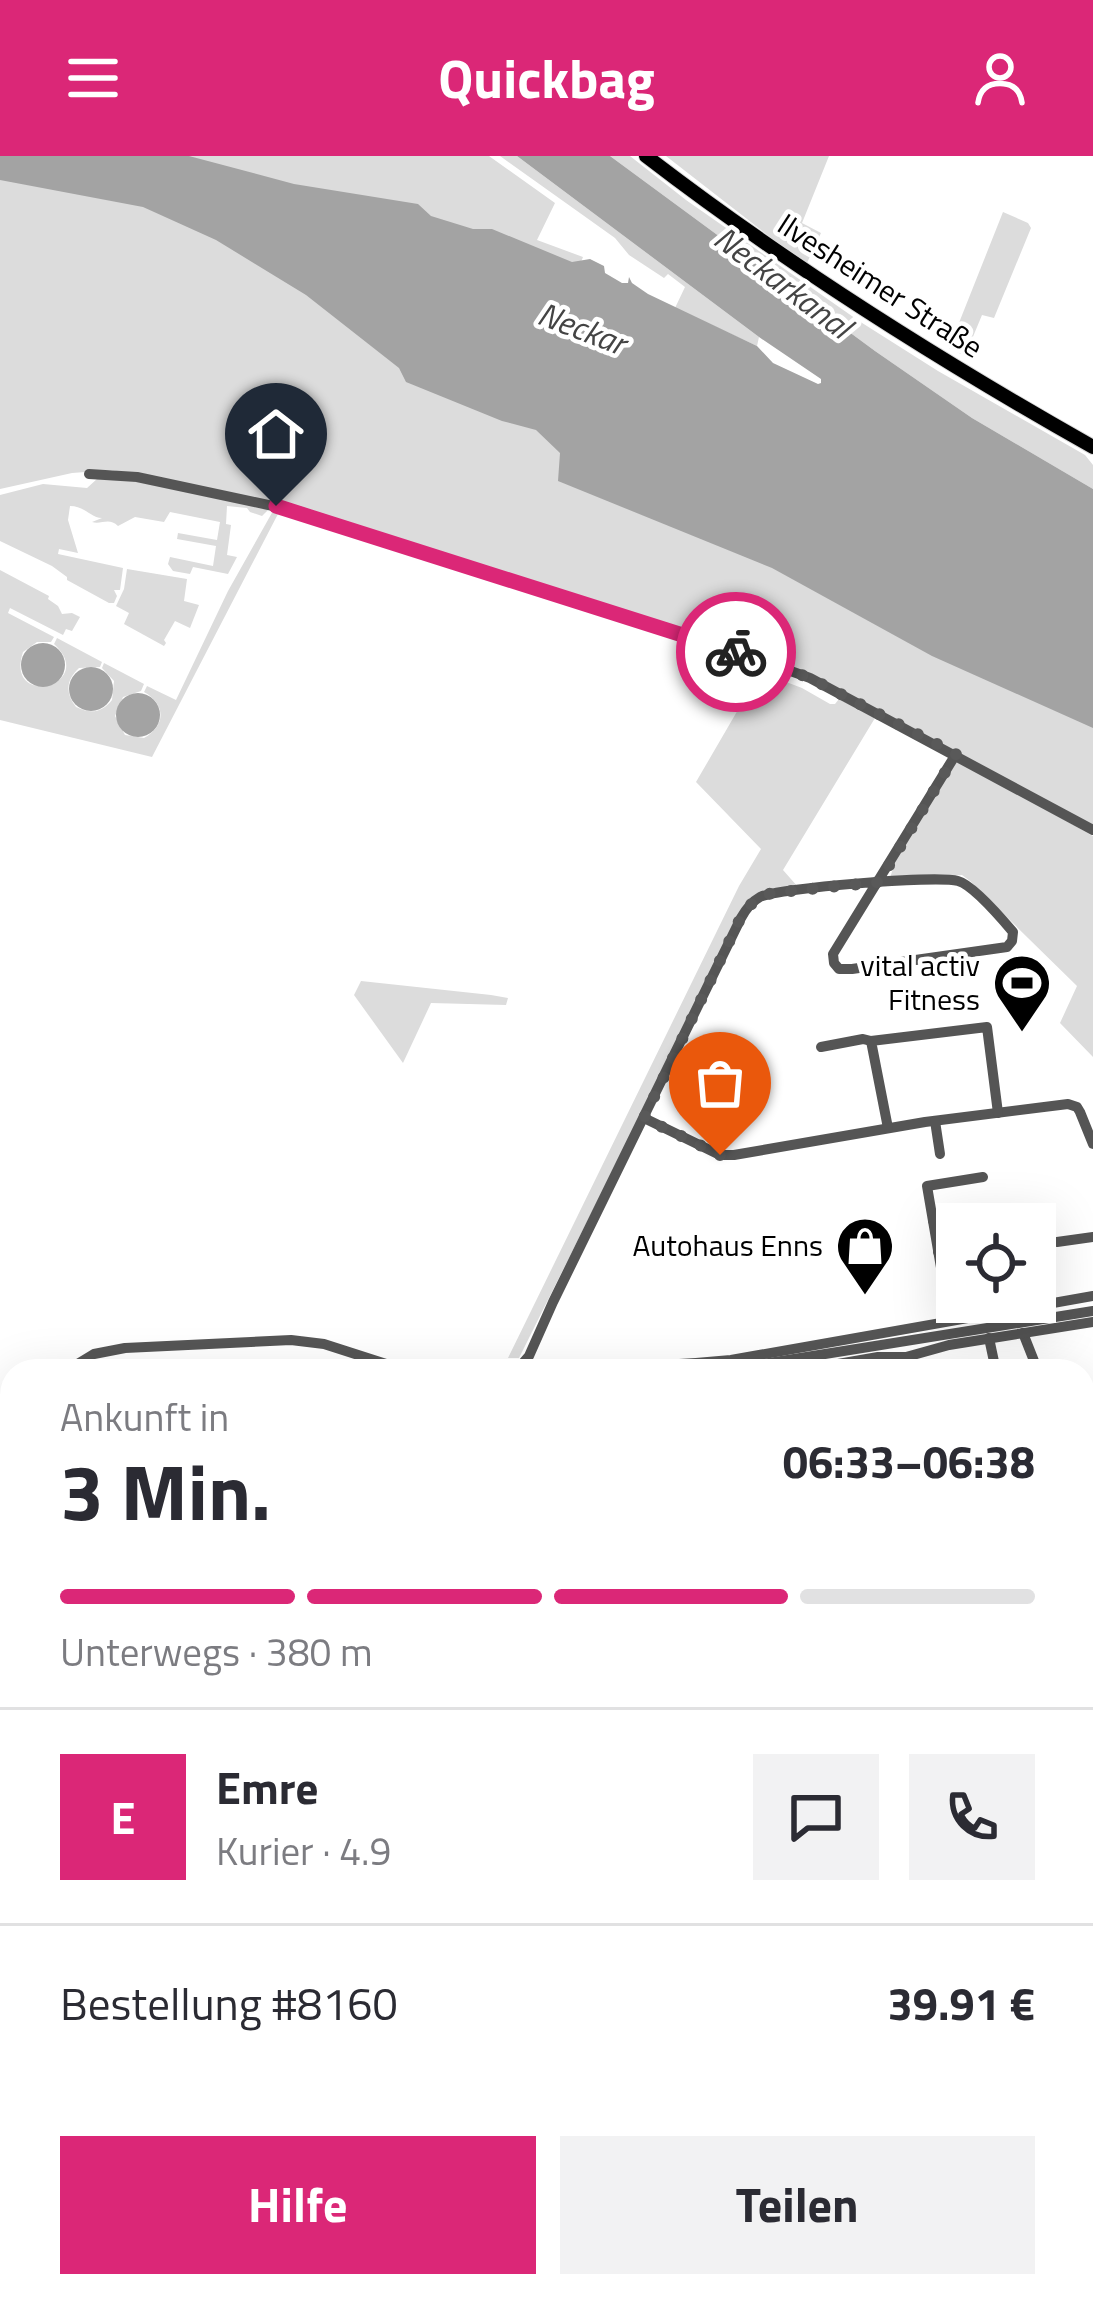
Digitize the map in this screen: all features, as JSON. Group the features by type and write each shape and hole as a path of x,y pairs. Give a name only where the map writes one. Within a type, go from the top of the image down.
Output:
{"main road":[{"name":"Ilvesheimer Straße","path":"646,156 726,217 920,348 1093,447"}],"street":[{"path":"88,474 119,474 276,506 810,678 1093,830"},
{"path":"526,1359 741,917 753,902 771,893 879,882 961,882 1006,924 1012,941 1007,946 852,969 839,969 834,963 833,954 879,882 956,754"},
{"path":"821,1047 987,1027 998,1113"},
{"path":"871,1041 888,1128"},
{"path":"644,1118 720,1155 734,1155 935,1121 1072,1105 1080,1112 1093,1144"},
{"path":"935,1121 940,1154"},
{"path":"936,1240 927,1186 983,1177"},
{"path":"1057,1242 1093,1237"},
{"path":"1056,1301 1093,1295"},
{"path":"794,1359 1093,1311"},
{"path":"729,1359 936,1322"},
{"path":"868,1359 905,1357 1093,1322"},
{"path":"1023,1333 1033,1359"},
{"path":"989,1338 993,1359"},
{"path":"86,1359 167,1345 291,1340 372,1359"}],"shaded area":[{"path":"0,156 489,156 555,203 537,240 583,257 543,355 1093,587 1093,826 811,675 302,510 112,470 72,473 0,489"},
{"path":"500,156 517,156 759,337 757,346 675,308 685,287 629,255 615,238"},
{"path":"610,156 630,156 859,321 1085,455 1093,465 1093,489 972,418"},
{"path":"666,156 829,156 802,223 821,233 806,265"},
{"path":"1003,212 1031,228 994,318 982,315 965,356 949,348"},
{"path":"97,479 134,481 269,509 262,516 227,506 226,524 231,525 227,555 237,557 228,574 193,567 190,574 173,571 170,557 213,566 216,546 177,539 178,533 217,540 220,522 170,512 164,522 135,517 118,526 92,522 102,518 70,506 68,520 78,553 59,549 58,554 123,568 120,590 114,590 117,596 109,603 52,566 0,541 0,495 43,484 87,488"},
{"path":"273,511 279,512 152,757 0,720 0,570 49,596 62,614 80,617 72,631 66,629 63,635 10,608 8,613 54,637 23,652 21,670 26,681 36,686 59,680 65,658 54,644 57,638 102,662 100,667 79,668 72,677 68,687 76,707 96,711 112,700 114,681 102,668 104,663 144,684 141,691 123,697 115,716 125,735 144,738 160,715 144,692 147,686 176,700"},
{"path":"127,569 187,579 184,601 199,605 190,628 175,621 164,646 124,624 129,613 116,606"},
{"path":"760,672 830,704 839,699 875,718 783,870 798,887 753,898 519,1358 508,1358 761,849 696,782"},
{"path":"954,758 1093,836 1093,1057 1060,1023 1077,986 970,881 962,875 890,878 896,859"},
{"path":"361,981 508,998 506,1005 431,1003 403,1063 354,995"}],"water":[{"name":"Neckar","path":"0,156 189,156 294,184 418,204 431,216 473,229 492,229 572,262 590,259 622,283 628,283 629,277 648,294 757,346 773,363 821,383 517,156 610,156 972,418 1093,489 1093,728 932,656 772,568 558,481 560,453 536,430 406,382 399,368 306,295 216,240 143,207 0,180"},
{"path":"43,643 58,650 65,665 58,680 43,687 28,680 21,665 28,650"},
{"path":"91,667 106,674 113,689 106,704 91,711 76,704 69,689 76,674"},
{"path":"138,693 153,700 160,715 153,730 138,737 123,730 116,715 123,700"}],"way so far":[{"path":"720,1155 644,1118 741,917 753,902 771,893 879,882 956,754 810,678 736,652"}],"place":[{"name":"vital activ Fitness","path":"1022,1034"},
{"name":"Autohaus Enns","path":"865,1297"}],"route":[{"path":"276,506 736,652"}],"water label":[{"name":"Neckarkanal","path":"783,282"}]}
